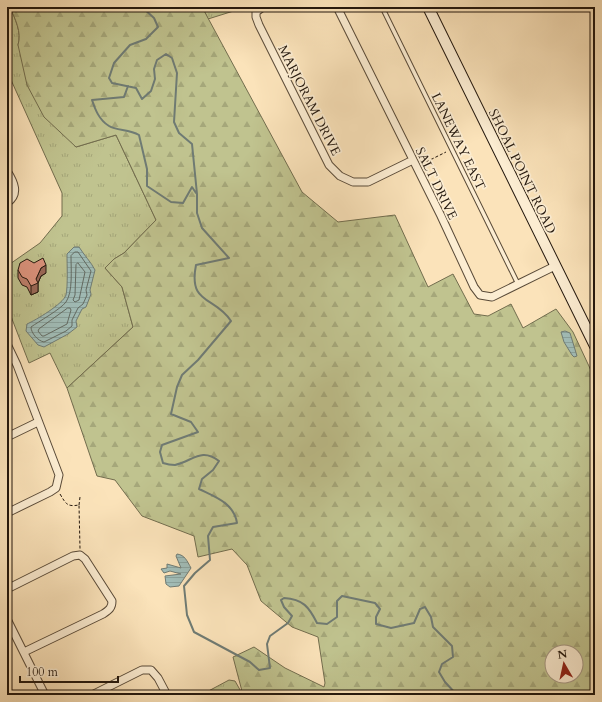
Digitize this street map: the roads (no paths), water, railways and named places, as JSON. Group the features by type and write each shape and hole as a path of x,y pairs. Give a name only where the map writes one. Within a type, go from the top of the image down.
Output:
{"street":[{"name":"MARJORAM DRIVE","path":"263,7 256,12 259,25 329,164 340,176 353,182 368,182 412,160"},
{"name":"SALT DRIVE","path":"337,7 474,287 480,295 492,297 555,266"},
{"name":"SHOAL POINT ROAD","path":"428,7 595,346"},
{"path":"7,170 14,183 15,195 7,204"},
{"path":"7,344 17,365 59,475 56,488 7,513"},
{"path":"7,437 38,422"},
{"path":"7,589 73,556 80,555 85,559 95,573 112,600 112,606 103,614 24,652"},
{"path":"7,619 45,695"},
{"path":"92,695 142,670 151,670 158,678 167,695"}],"lane":[{"name":"LANEWAY EAST","path":"382,7 518,284"}],"water":[{"path":"74,247 79,247 95,270 90,290 91,294 86,307 82,309 76,321 77,327 68,334 44,347 38,345 26,331 27,324 49,311 64,299 67,286 67,254"},
{"path":"565,331 570,333 577,356 574,357 572,355 564,342 561,332"},
{"path":"177,554 184,557 191,568 179,586 170,587 166,584 165,576 181,574 170,571 164,573 161,569 167,568 167,564 181,568 176,556"}],"waterway":[{"path":"142,7 154,18 158,27 146,39 130,45 114,63 109,78 112,83 136,88 142,99 151,91 155,79 154,69 157,60 166,54 172,58 177,73 174,122 179,133 192,144 197,194 197,213 202,228 229,258 196,265 195,278 196,287 199,294 204,299 218,307 231,321 198,360 182,375 177,387 171,414 191,422 198,432 162,445 160,452 163,463 170,465 175,465 202,455 213,457 219,461 213,470 202,479 199,489 217,498 228,506 232,510 237,523 213,527 208,536 210,560 195,573 184,586 187,615 194,632 250,662 259,670 270,668 267,644 270,636 288,623 292,616 284,607 281,600 284,598 301,602 308,608 317,623 327,624 337,617 337,601 342,596 375,603 380,609 376,617 376,624 391,628 414,623 420,609 425,607 431,617 433,627 452,646 453,657 442,664 439,672 445,682 457,695"},
{"path":"128,86 124,97 92,100 100,118 112,128 139,135 147,169 147,186 171,202 183,203 192,187 196,193"}]}
